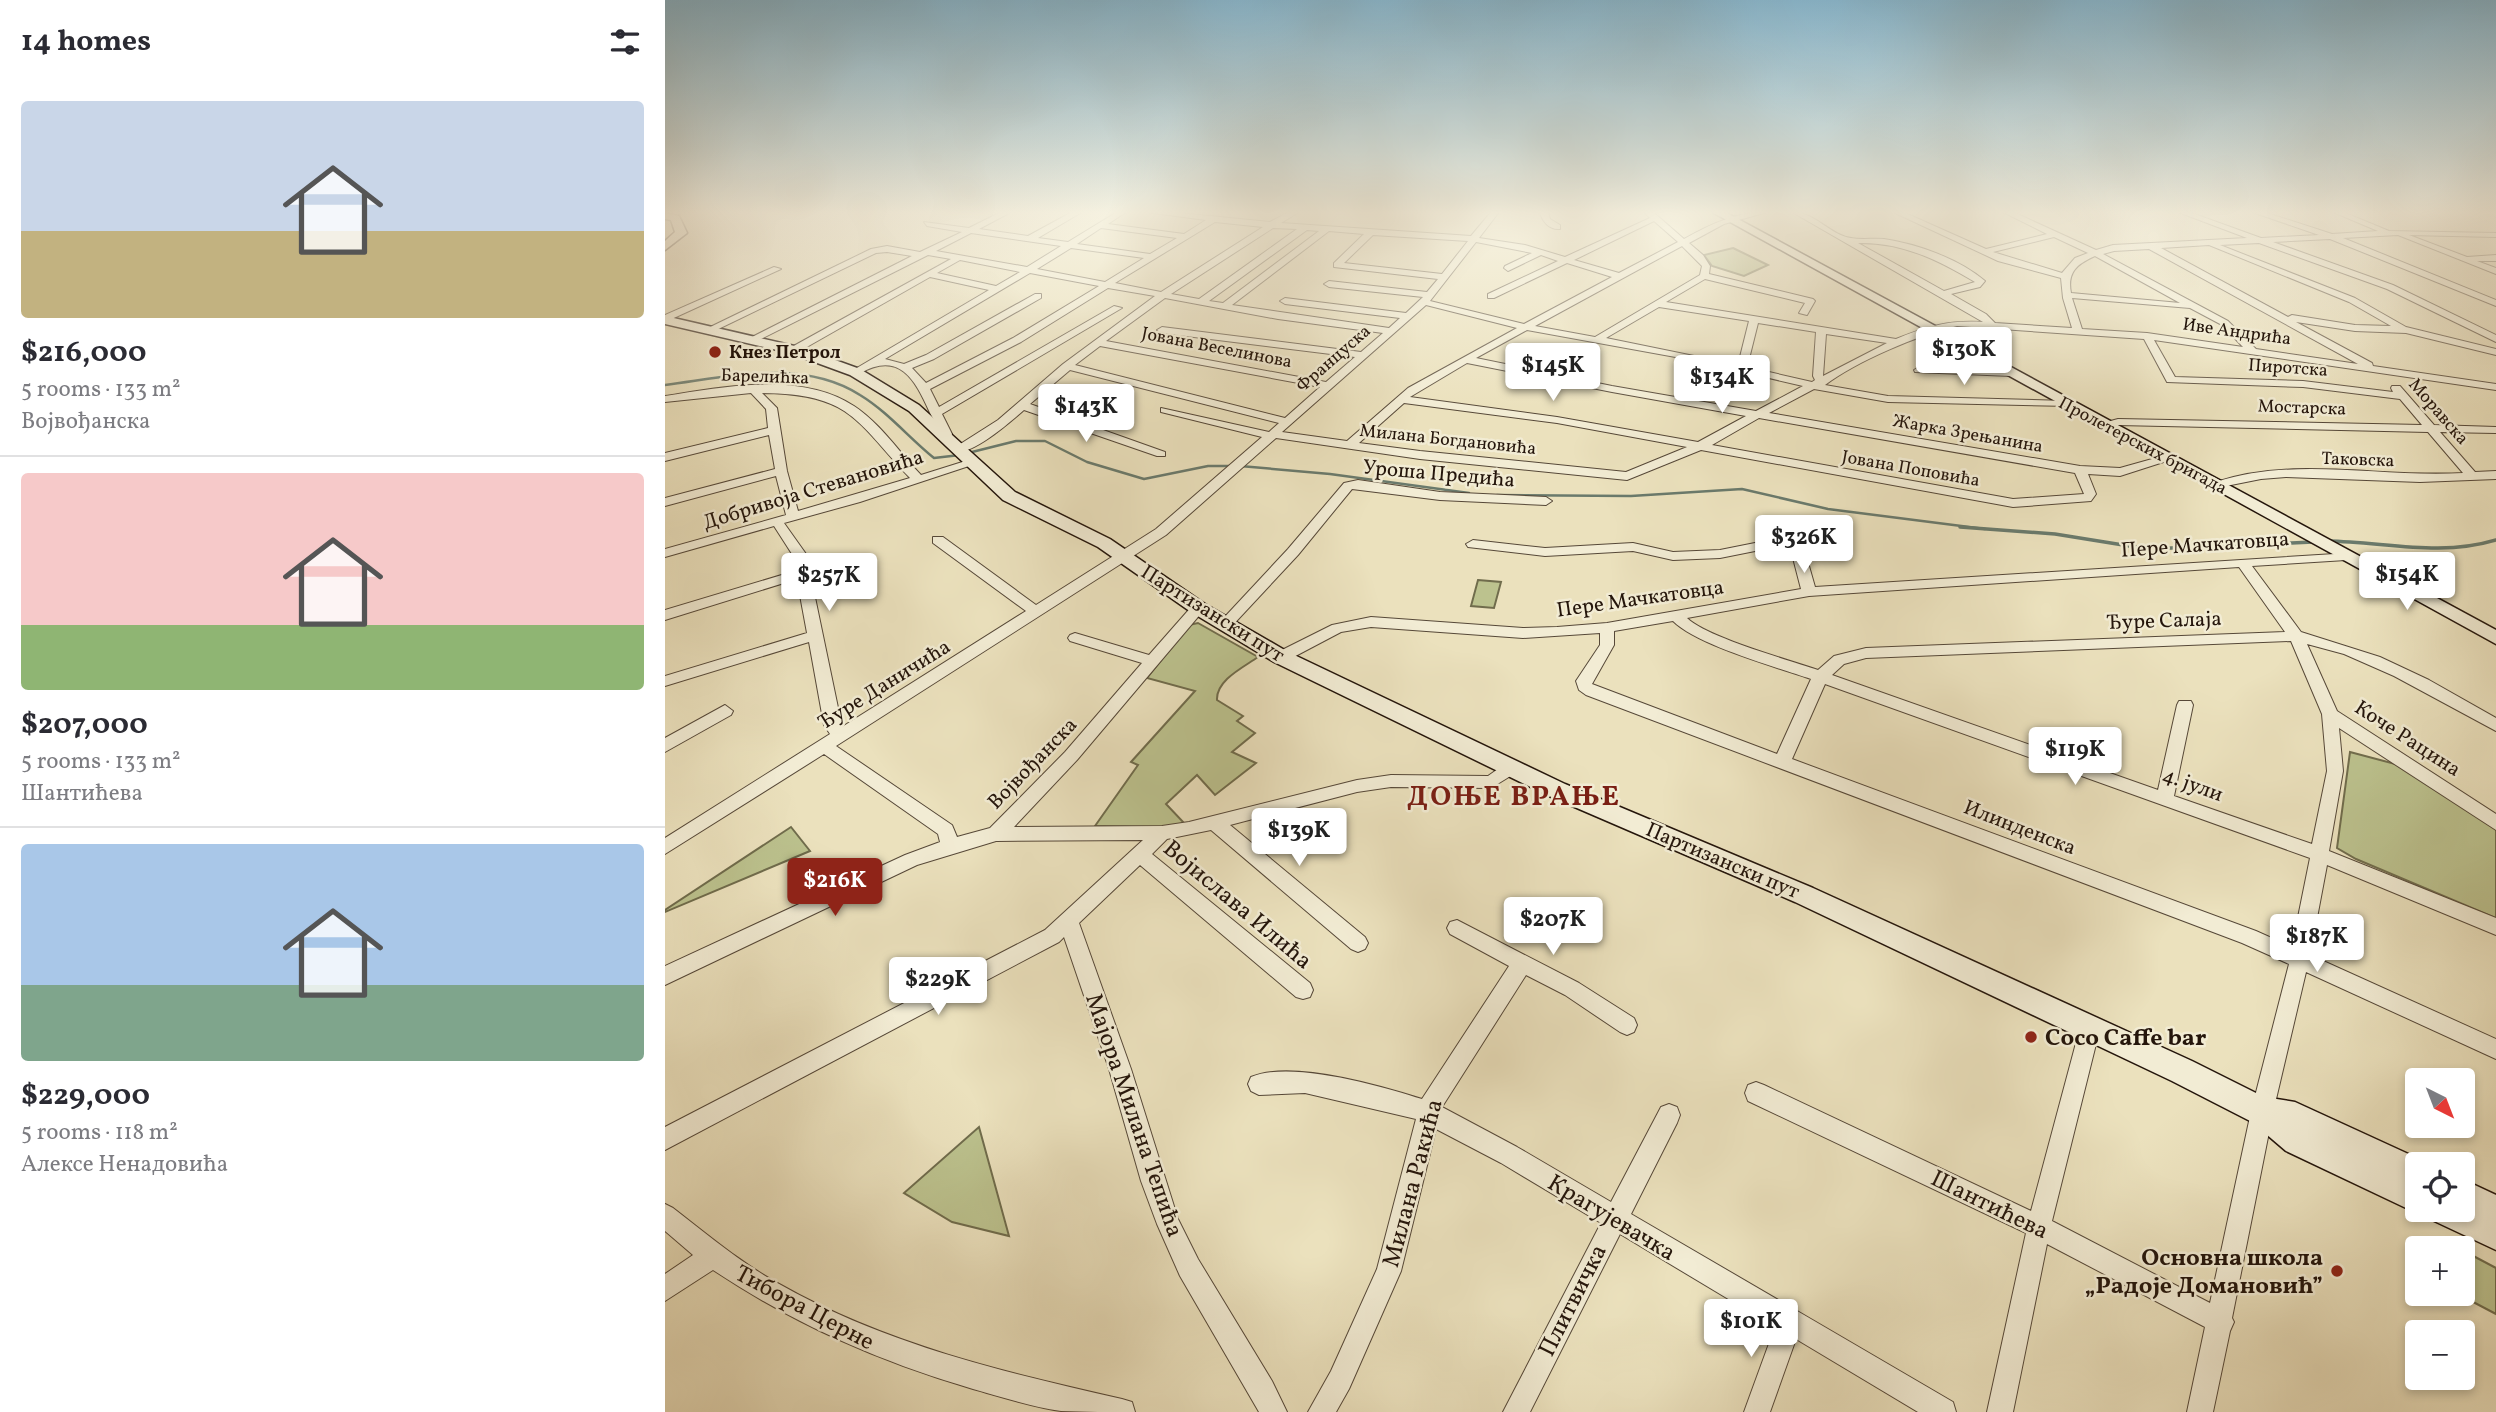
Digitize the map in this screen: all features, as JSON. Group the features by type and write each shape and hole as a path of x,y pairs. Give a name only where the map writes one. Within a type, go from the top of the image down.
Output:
{"main road":[{"name":"Пролетерских бригада","path":"1837,278 2491,633"},
{"name":"Партизански пут","path":"665,320 794,350 855,372 904,400 1009,496 1125,556 1198,608 1281,657 1511,768 1804,895 2091,1028 2262,1112 2297,1140 2405,1191"},
{"name":"Партизански пут","path":"2262,1112 2295,1117 2405,1168"},
{"path":"2475,1201 2496,1211"},
{"path":"2471,1222 2496,1234"}],"street":[{"path":"665,320 757,278"},
{"path":"707,331 818,278"},
{"path":"751,340 877,278"},
{"path":"794,350 927,278"},
{"path":"946,278 998,289"},
{"path":"855,372 1016,278"},
{"path":"1077,278 1297,319 1392,331"},
{"path":"926,387 980,361 1119,278"},
{"name":"Добривоја Стевановића","path":"665,553 777,522 917,478 966,457 986,435 1067,366 1192,278"},
{"path":"1202,301 1234,278"},
{"path":"1226,305 1262,278"},
{"name":"Француска","path":"1125,556 1168,526 1273,435 1409,316 1445,278"},
{"path":"1491,296 1528,278"},
{"path":"1349,445 1401,399 1464,359 1616,278"},
{"path":"1596,340 1701,278"},
{"path":"1712,278 1810,301 1804,313"},
{"path":"1914,278 1991,324"},
{"path":"1942,294 1977,285 1980,281 1974,278"},
{"path":"2064,278 2063,285 2078,330"},
{"path":"2141,278 2232,328 2252,350"},
{"path":"2211,278 2377,369"},
{"path":"2296,278 2352,300 2402,329"},
{"path":"2365,278 2390,287 2496,339"},
{"path":"2433,278 2496,303"},
{"path":"1329,284 1427,299 1525,327 1901,400 2067,404"},
{"path":"2067,295 2193,306"},
{"path":"905,367 930,357 1038,296"},
{"path":"1285,301 1409,316"},
{"path":"1659,304 1897,342"},
{"path":"936,413 1117,308"},
{"path":"2282,316 2355,328 2402,329 2496,352"},
{"path":"1742,368 1754,319"},
{"name":"Иве Андрића","path":"1619,477 1635,475 1699,446 1897,342 1951,324 1991,324 2147,336 2496,387"},
{"path":"1162,330 1221,340 1364,355"},
{"path":"1819,384 1821,330"},
{"name":"Пиротска","path":"2147,336 2171,380 2302,384 2402,396"},
{"name":"Јована Веселинова","path":"1099,343 1329,386"},
{"name":"Жарка Зрењанина","path":"1464,359 1612,389 2080,470 2120,472 2169,458"},
{"name":"Партизански пут","path":"840,365 874,361 905,367 926,387 935,402 936,413 947,428 946,438"},
{"path":"1067,366 1287,422"},
{"name":"Моравска","path":"2377,369 2471,475"},
{"path":"1919,370 2011,373"},
{"path":"754,390 771,408 781,471 793,517"},
{"name":"Барелићка","path":"665,399 710,392 754,390 810,394 849,407 917,478"},
{"path":"771,408 810,394"},
{"path":"1401,399 1557,420 1699,446"},
{"path":"1021,405 1161,454"},
{"name":"Милана Богдановића","path":"1165,410 1273,435 1619,477"},
{"name":"Мостарска","path":"2107,425 2118,422 2195,422 2496,430"},
{"path":"665,457 775,430"},
{"name":"Јована Поповића","path":"1699,446 2013,503 2056,503 2087,498 2090,494 2080,470"},
{"path":"665,502 781,471"},
{"name":"Таковска","path":"2220,485 2242,478 2280,475 2412,478 2496,475"},
{"name":"Уроша Предића","path":"1225,625 1293,552 1348,486 1358,484 1467,498 1546,501"},
{"path":"777,522 796,547 832,725 840,735"},
{"path":"938,540 1037,613"},
{"path":"1472,544 1545,552 1633,547 1673,556 1781,546 1798,552 1809,592"},
{"name":"Пере Мачкатовца","path":"1281,657 1338,628 1371,622 1523,633 1607,628 1809,592 2243,563 2342,553"},
{"name":"Ђуре Даничића","path":"665,847 1125,556"},
{"path":"2200,1412 2221,1322 2262,1112 2300,958 2335,771 2330,714 2296,636 2243,563"},
{"path":"665,615 803,573"},
{"name":"Војвођанска","path":"665,976 911,860 996,834 1071,756 1198,608"},
{"name":"4. јули","path":"1677,617 1695,632 2321,855 2496,927"},
{"name":"Илинденска","path":"1607,628 1607,645 1586,677 1586,689 2300,958 2496,1049"},
{"path":"665,681 815,635"},
{"name":"Ђуре Салаја","path":"1820,677 1839,660 1866,653 2296,636 2326,642 2383,661 2496,725"},
{"path":"1075,638 1153,660"},
{"path":"1782,762 1820,677"},
{"path":"2165,799 2185,705"},
{"path":"665,746 725,711"},
{"name":"Коче Рацина","path":"2330,714 2496,823"},
{"path":"824,746 946,830 950,846"},
{"name":"Војислава Илића","path":"996,834 1162,833 1215,823 1357,786 1391,781 1492,782 1511,768"},
{"path":"1215,823 1359,943"},
{"path":"665,1139 1052,936 1069,923 1162,833"},
{"name":"Војислава Илића","path":"1141,855 1303,990"},
{"name":"Мајора Милана Тепића","path":"1069,923 1120,1069 1150,1177 1178,1246 1207,1300 1251,1367 1274,1412"},
{"path":"1457,928 1521,965 1572,989 1627,1025"},
{"name":"Милана Ракића","path":"1321,1412 1345,1369 1389,1271 1428,1112 1443,1079 1521,965"},
{"path":"2000,1412 2039,1227 2091,1028"},
{"name":"Крагујевачка","path":"1259,1084 1305,1082 1400,1103 1428,1112 1509,1155 1943,1412"},
{"name":"Шантићева","path":"1756,1093 2039,1227 2221,1322"},
{"name":"Плитвичка","path":"1516,1412 1669,1115"},
{"name":"Тибора Церне","path":"665,1216 711,1257 801,1311 863,1342 976,1379 1122,1412"},
{"path":"665,1289 711,1257"},
{"path":"1757,1412 1790,1322"}],"green space":[{"path":"1478,580 1501,582 1494,608 1471,606"},
{"path":"1198,623 1258,657 1226,680 1217,700 1243,716 1237,721 1255,733 1232,752 1256,763 1215,795 1197,775 1166,804 1186,825 1168,828 1095,826 1138,765 1131,762 1195,691 1147,678 1189,625"},
{"path":"2350,752 2399,765 2496,828 2496,918 2356,859 2337,848"},
{"path":"791,827 810,851 665,912 665,910"},
{"path":"979,1127 1009,1236 952,1222 904,1193"},
{"path":"2475,1257 2496,1268 2496,1314 2475,1303"}],"waterway":[{"path":"665,385 765,373 814,377 838,384 860,395 934,458 960,455"},
{"path":"968,453 1016,441 1045,441 1087,462 1144,479 1208,466 1233,466"},
{"path":"1240,466 1330,474 1469,493"},
{"path":"1497,495 1631,496 1742,489 1828,509 1982,529"},
{"path":"1960,527 1982,529"},
{"path":"1982,529 2055,534 2148,549 2313,542"},
{"path":"2328,541 2433,548 2475,545 2496,540"}],"place":[{"name":"Кнез Петрол","path":"715,352"},
{"name":"Coco Caffe bar","path":"2031,1037"},
{"name":"Основна школа „Радоје Домановић”","path":"2337,1271"}],"district":[{"name":"ДОЊЕ ВРАЊЕ","path":"1514,795"}]}
